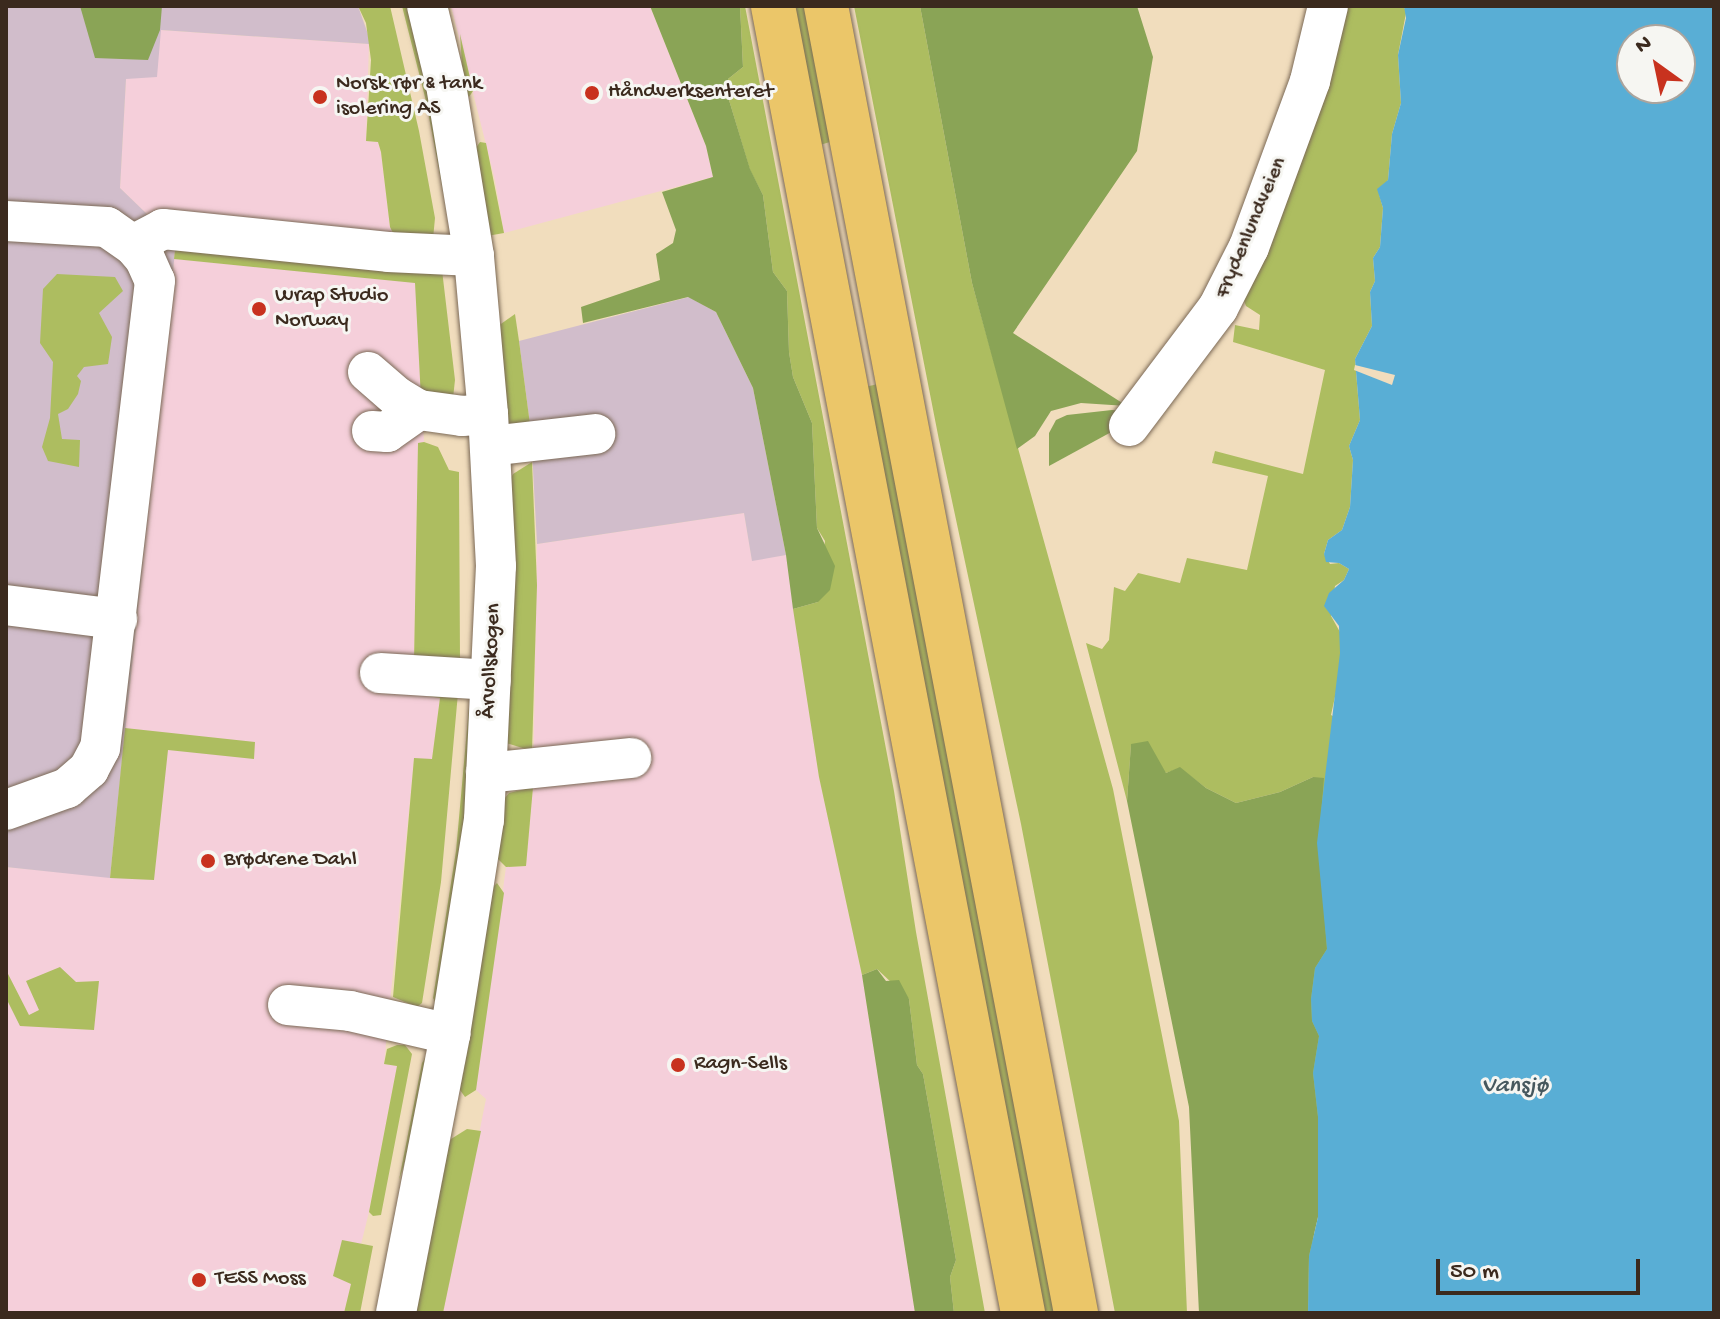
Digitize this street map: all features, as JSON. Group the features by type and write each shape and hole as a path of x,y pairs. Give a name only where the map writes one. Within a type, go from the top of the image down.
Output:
{"highway":[{"path":"773,6 1023,1313"},
{"path":"826,6 1076,1313"}],"street":[{"name":"Årvollskogen","path":"396,1313 450,1034 484,820 496,566 489,430 474,256 446,85 427,6"},
{"name":"Frydenlundveien","path":"1129,426 1233,313 1249,247 1310,81 1328,6"},
{"path":"6,221 107,227 133,245 145,259 155,281 103,732 89,769 67,788 6,810"},
{"path":"133,245 163,229 388,252 474,256"},
{"path":"368,372 397,397 419,410 462,416 489,430 595,434"},
{"path":"372,431 387,432 419,410"},
{"path":"6,605 117,619"},
{"path":"380,673 491,680"},
{"path":"486,773 631,758"},
{"path":"288,1005 350,1011 450,1034"}],"shaded area":[{"path":"6,6 358,6 369,37 369,44 161,30 157,77 126,79 120,188 176,242 110,878 6,867"},
{"path":"451,6 650,6 706,146 713,177 504,233 495,180"},
{"path":"160,30 369,44 366,141 378,142 390,227 396,239 413,240 424,442 418,443 414,662 440,698 432,759 414,759 384,1064 397,1066 369,1212 344,1313 6,1313 6,867 110,877 176,242 120,188 126,79"},
{"path":"689,297 716,312 753,388 786,555 752,561 744,513 537,544 531,432 519,341"},
{"path":"744,513 752,560 786,555 819,777 862,975 915,1313 443,1313 486,1099 476,1090 506,867 526,866 533,787 537,544"}],"green space":[{"path":"80,6 162,6 160,30 148,60 95,58"},
{"path":"358,6 390,6 419,131 435,218 433,239 396,239 390,227 381,152 378,142 366,141 371,60 366,23"},
{"path":"402,6 409,6 441,148 449,223 426,101"},
{"path":"650,6 740,6 743,67 728,79 729,100 750,169 763,195 773,272 787,291 793,377 812,423 817,528 835,566 830,590 818,602 793,609 786,555 753,388 716,312 688,297 583,323 581,307 660,280 656,254 673,243 676,230 662,192 713,177 706,146"},
{"path":"740,6 745,6 894,791 916,932 985,1313 954,1313 950,1277 956,1260 923,1074 917,1065 909,999 877,969 862,975 819,777 793,609 818,602 825,541 817,528 812,423 793,377 789,352 787,291 773,272 763,195 750,170 729,100 728,79 743,67"},
{"path":"790,6 807,6 833,141 817,146"},
{"path":"854,6 920,6 972,283 1113,789 1179,1121 1187,1313 1115,1313 1021,824 939,440"},
{"path":"920,6 1137,6 1153,57 1137,151 1013,333 1127,406 1081,403 1051,411 1035,436 1017,449 972,283"},
{"path":"1332,6 1404,6 1406,13 1398,55 1401,103 1392,134 1388,180 1379,194 1383,208 1380,247 1373,258 1375,281 1370,292 1372,326 1355,359 1360,420 1349,446 1353,460 1350,507 1342,530 1328,540 1324,554 1330,564 1339,563 1349,569 1344,580 1335,586 1331,616 1340,632 1340,674 1331,715 1350,726 1308,1313 1313,777 1280,792 1236,803 1206,788 1180,768 1166,773 1131,745 1127,801 1086,643 1102,649 1109,640 1114,587 1125,591 1138,573 1180,583 1187,558 1247,570 1268,476 1212,463 1215,451 1303,474 1325,370 1233,342 1235,325 1259,330 1260,315 1246,306 1239,288"},
{"path":"460,34 473,91 469,97 463,80"},
{"path":"480,142 486,143 504,233 487,236 473,152"},
{"path":"176,242 442,270 455,380 453,398 421,399 415,283 174,259"},
{"path":"57,274 115,277 123,291 99,313 112,337 108,364 84,367 77,376 81,381 78,394 68,409 58,414 62,439 80,440 79,467 48,461 42,447 50,418 53,362 40,343 43,289"},
{"path":"515,314 531,432 507,424 498,326"},
{"path":"878,384 1059,1313 1041,1313 865,387"},
{"path":"1129,411 1115,430 1049,466 1049,433 1056,420 1067,415"},
{"path":"418,443 438,447 449,470 459,472 460,661 414,662"},
{"path":"532,462 537,585 532,751 506,743 507,485 513,474"},
{"path":"458,693 441,882 422,1003 417,1007 393,997 414,758 432,759 440,698 421,695"},
{"path":"469,707 471,795 437,1005 433,998 456,851"},
{"path":"125,728 255,742 254,759 168,750 154,880 110,878"},
{"path":"1148,741 1166,773 1180,767 1206,788 1236,803 1280,792 1313,777 1324,778 1319,841 1327,949 1315,968 1311,999 1312,1021 1319,1036 1313,1073 1318,1117 1318,1217 1309,1256 1308,1313 1199,1313 1189,1107 1127,801 1131,744"},
{"path":"533,787 526,866 506,867 497,858 498,806 509,793"},
{"path":"497,883 504,893 476,1090 465,1097 460,1090 462,1055 491,889"},
{"path":"60,967 76,982 99,981 94,1030 20,1026 6,998 6,970 29,1015 39,1010 26,981"},
{"path":"877,969 886,981 899,980 909,999 917,1065 923,1074 956,1260 950,1277 954,1313 915,1313 862,975"},
{"path":"405,1045 412,1054 381,1215 373,1216 369,1212 397,1066 384,1064 387,1049"},
{"path":"425,1058 416,1128 399,1180 422,1063"},
{"path":"467,1129 481,1131 443,1313 410,1313 446,1154 451,1139"},
{"path":"342,1240 373,1246 360,1313 344,1313 351,1284 333,1276"}],"water":[{"name":"Vansjø","path":"1404,6 1714,6 1714,1313 1308,1313 1309,1256 1318,1217 1318,1117 1313,1073 1319,1036 1312,1021 1311,999 1315,968 1327,949 1317,843 1340,653 1339,626 1324,606 1329,593 1344,580 1349,569 1339,563 1326,562 1324,554 1328,540 1342,530 1350,507 1353,460 1349,446 1360,420 1355,359 1372,326 1370,292 1375,281 1373,258 1380,247 1383,208 1377,189 1388,180 1392,134 1401,103 1398,55 1406,18"}],"pier":[{"path":"1355,365 1395,375 1392,385 1354,370"}],"place":[{"name":"Håndverksenteret","path":"592,93"},
{"name":"Norsk rør & tank isolering AS","path":"320,97"},
{"name":"Wrap Studio Norway","path":"259,309"},
{"name":"Brødrene Dahl","path":"208,861"},
{"name":"Ragn-Sells","path":"678,1065"},
{"name":"TESS Moss","path":"199,1280"}]}
